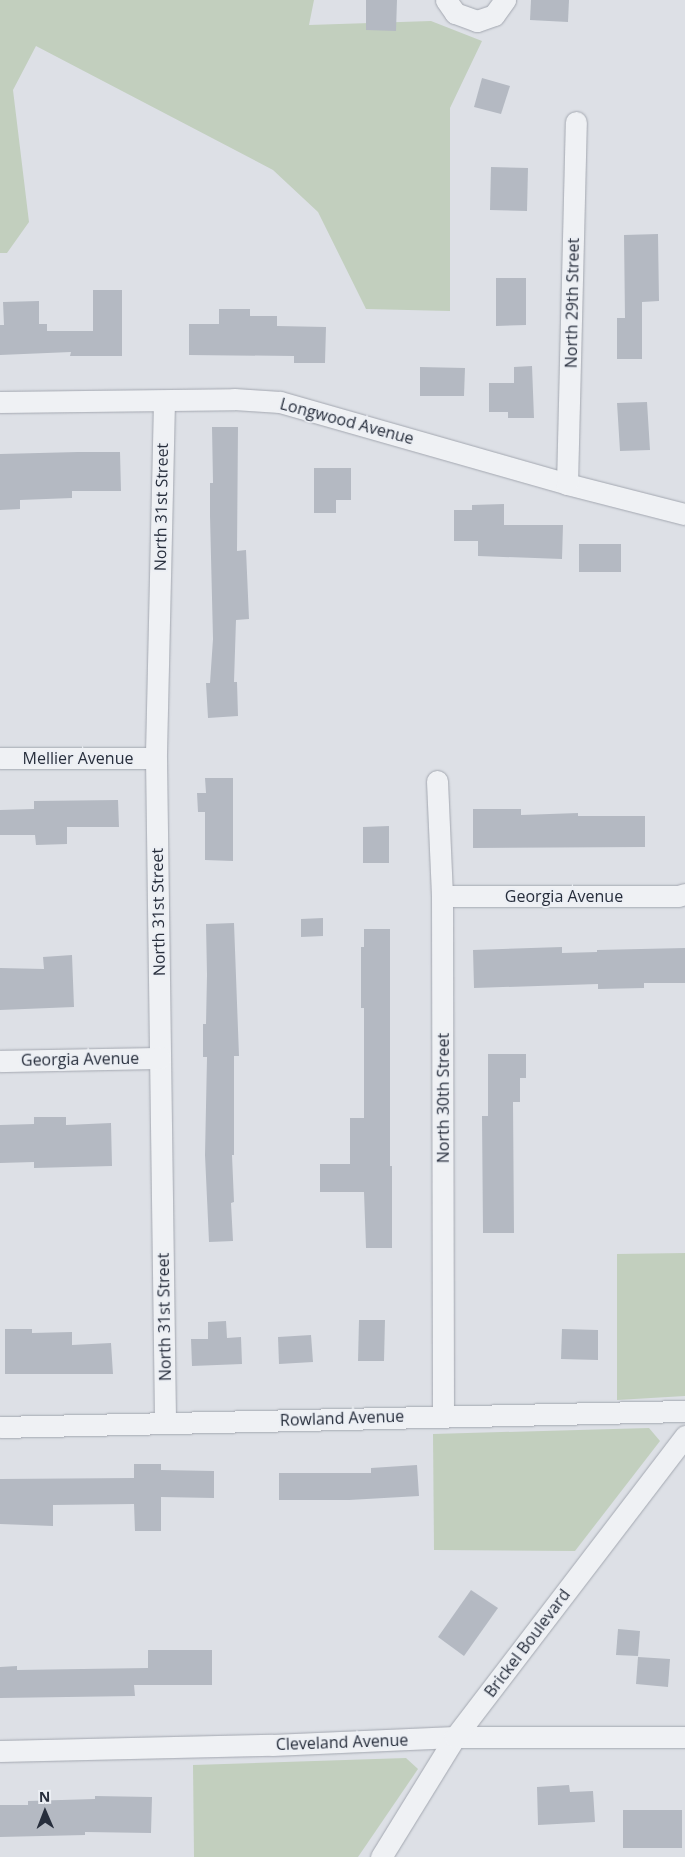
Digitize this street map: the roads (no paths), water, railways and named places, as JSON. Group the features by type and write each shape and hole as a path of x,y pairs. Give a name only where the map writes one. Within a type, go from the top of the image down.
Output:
{"street":[{"path":"446,0 455,13 477,21 494,15 505,0"},
{"name":"North 29th Street","path":"567,484 576,122"},
{"name":"Longwood Avenue","path":"0,402 234,398 280,402 567,484 685,514"},
{"name":"North 31st Street","path":"164,400 156,758 165,1423"},
{"name":"Mellier Avenue","path":"0,758 156,758"},
{"name":"North 30th Street","path":"437,781 442,896 443,1415"},
{"name":"Georgia Avenue","path":"442,896 678,896 685,894"},
{"name":"Georgia Avenue","path":"0,1061 160,1058"},
{"name":"Rowland Avenue","path":"0,1427 443,1415 685,1411"},
{"name":"Brickel Boulevard","path":"381,1857 456,1737 685,1436"},
{"name":"Cleveland Avenue","path":"0,1751 272,1745 456,1737 685,1737"}]}
